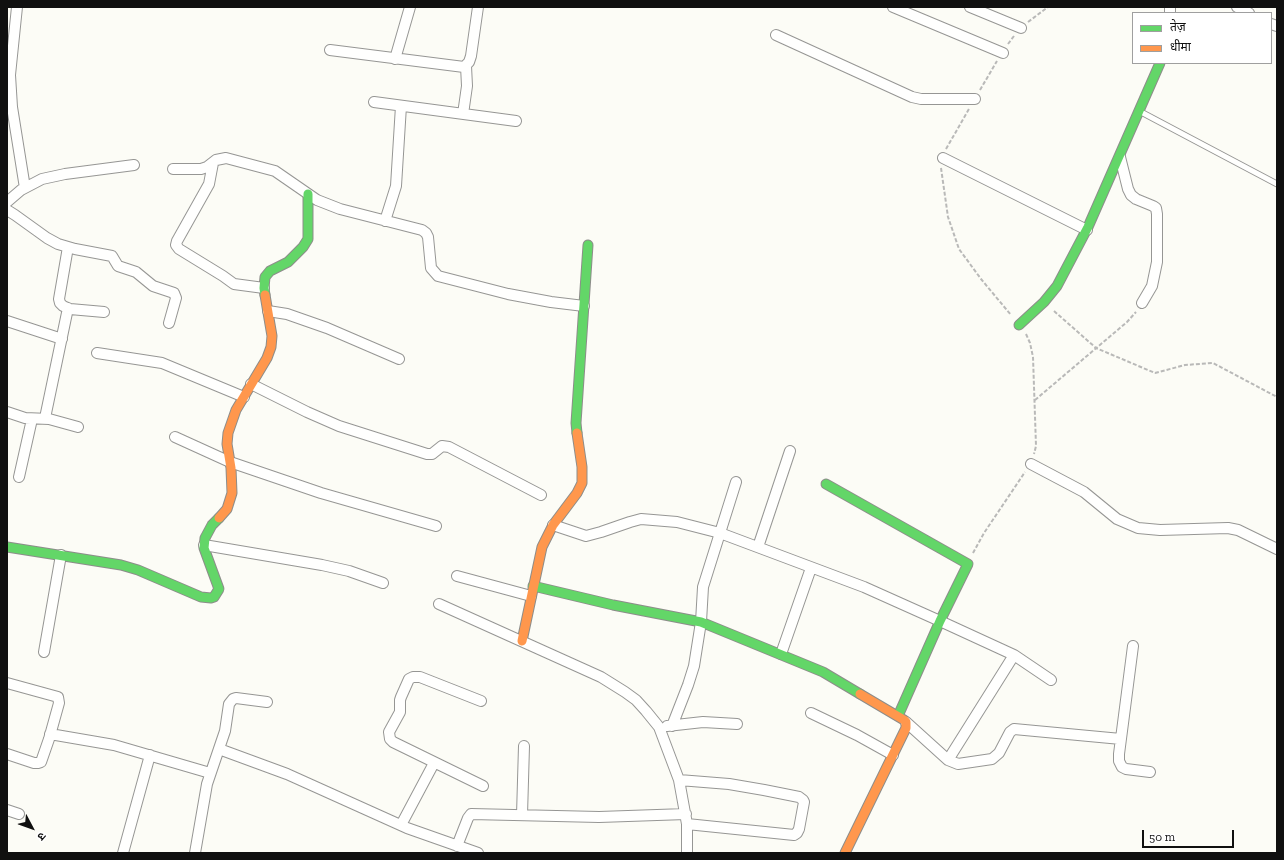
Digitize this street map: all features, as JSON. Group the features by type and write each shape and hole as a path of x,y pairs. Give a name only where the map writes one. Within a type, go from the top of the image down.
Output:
{"street":[{"path":"17,7 10,75 12,107 25,188"},
{"path":"395,59 410,7"},
{"path":"463,114 467,86 466,66 471,56 478,7"},
{"path":"893,7 1003,52"},
{"path":"970,7 1021,28"},
{"path":"1237,7 1247,12"},
{"path":"776,34 894,90 912,97 921,99 975,99"},
{"path":"330,50 461,68 466,66"},
{"path":"1020,325 1058,286 1087,230 1160,64"},
{"path":"374,102 516,121"},
{"path":"385,221 397,179 401,106"},
{"path":"1120,157 1128,189 1131,195 1136,199 1156,208 1158,214 1157,262 1152,286 1142,303"},
{"path":"173,169 201,169 219,159 226,158 275,171 317,200 340,209 422,230 428,237 431,268 438,276 508,294 584,306"},
{"path":"943,158 1087,230"},
{"path":"213,163 209,184 177,240 176,245 179,249 234,284 264,288"},
{"path":"7,202 21,190 42,180 65,174 134,165"},
{"path":"7,547 122,565 138,570 200,597 214,597 219,589 204,545 205,538 212,525 227,509 232,493 227,444 228,433 236,410 267,358 271,347 272,336 264,288 265,277 270,271 288,262 299,253 308,239 308,194"},
{"path":"7,210 58,244 112,256 118,266 136,272 153,286 174,293 176,298 169,323"},
{"path":"522,640 542,547 553,525 577,493 582,483 582,467 576,423 588,245"},
{"path":"68,247 59,299 60,303 68,308 104,312"},
{"path":"46,418 68,308"},
{"path":"268,311 287,314 327,328 399,359"},
{"path":"7,321 62,339"},
{"path":"97,353 162,363 244,397"},
{"path":"251,384 339,426 427,454 432,454 442,446 450,447 541,495"},
{"path":"7,412 32,419 46,418 78,427"},
{"path":"19,477 32,419"},
{"path":"175,437 230,462 321,492 436,526"},
{"path":"758,547 790,451"},
{"path":"1031,464 1091,497 1116,519 1138,528 1160,530 1228,528 1238,530 1277,550"},
{"path":"672,726 694,666 701,622 704,587 736,482"},
{"path":"826,484 968,564 940,621 902,719 906,728 845,853"},
{"path":"553,525 586,536 641,519 677,522 720,533 864,587 1014,655 1051,680"},
{"path":"204,545 322,565 349,571 383,583"},
{"path":"44,652 61,555"},
{"path":"781,654 811,568"},
{"path":"457,576 701,622 823,672 902,719 948,760 958,764 992,759 999,753 1010,732 1014,729 1121,739"},
{"path":"439,604 522,640 601,677 636,700 658,727 679,780 686,819 687,853"},
{"path":"1133,646 1119,761 1122,767 1150,772"},
{"path":"948,760 1014,655"},
{"path":"481,701 420,677 412,677 409,679 400,700 400,712 389,732 390,739 393,742 483,786"},
{"path":"7,684 58,697 59,703 41,762 38,763 7,754"},
{"path":"194,853 207,784 227,720 229,704 236,698 267,702"},
{"path":"812,713 893,755"},
{"path":"658,727 703,722 737,724"},
{"path":"50,734 114,745 210,773"},
{"path":"522,815 524,746"},
{"path":"219,749 287,774 400,825 478,853"},
{"path":"123,853 150,755"},
{"path":"400,825 434,763"},
{"path":"457,846 471,814 686,819 794,835 797,834 804,802 799,797 729,784 679,780"},
{"path":"7,810 19,814"}],"lane":[{"path":"1140,111 1277,184"}],"path":[{"path":"968,564 984,533 1031,464 1036,446 1033,357 1026,333 981,279 959,249 948,217 940,172 945,149 1012,38 1021,28 1048,7"},
{"path":"1044,302 1096,348 1155,373 1185,365 1213,363 1277,397"},
{"path":"1035,401 1133,316 1142,303"}],"traffic: fast":[{"path":"1019,325 1044,302 1057,286 1088,227 1160,64"},
{"path":"265,295 265,277 270,271 288,262 303,247 308,239 308,194"},
{"path":"577,433 576,423 588,245"},
{"path":"826,484 968,564 940,621 898,716"},
{"path":"7,547 121,565 138,570 201,597 211,598 214,597 219,589 204,548 205,538 212,525 219,518"},
{"path":"533,586 613,605 701,622 823,672 860,694"}],"traffic: slow":[{"path":"219,518 227,509 232,493 231,468 227,444 228,433 236,410 267,358 271,347 272,336 265,295"},
{"path":"522,641 542,547 553,525 577,493 582,483 582,467 577,433"},
{"path":"845,853 906,728 906,722 904,720 860,694"}]}
